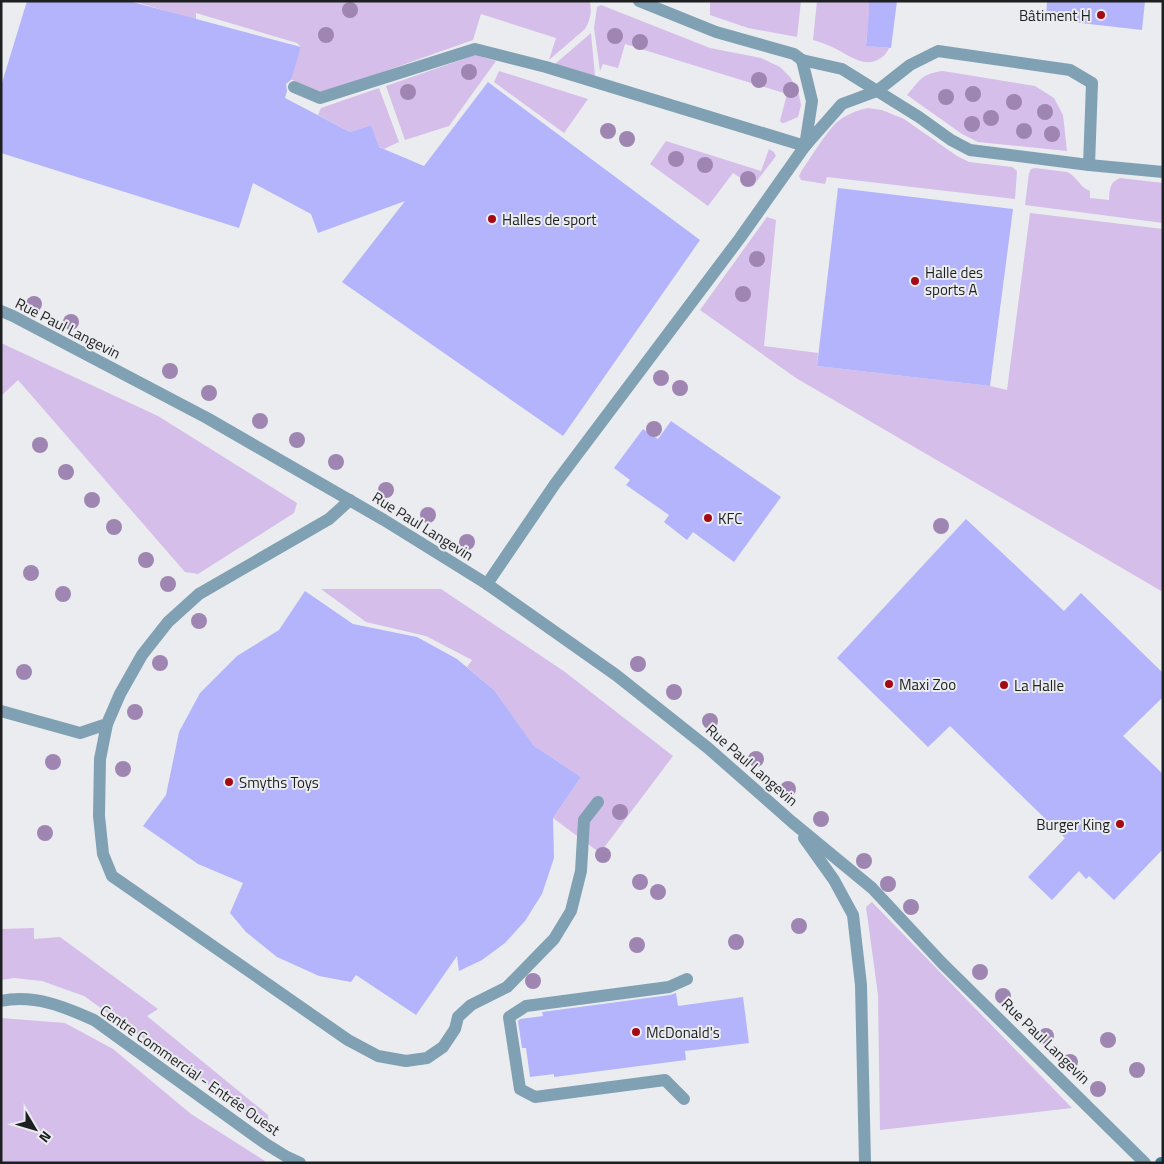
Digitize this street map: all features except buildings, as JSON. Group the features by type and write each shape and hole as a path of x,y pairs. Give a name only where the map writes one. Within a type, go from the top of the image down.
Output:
{"street":[{"path":"639,1 716,32 794,54 802,60 842,69 951,140 970,150 1163,172"},
{"path":"294,87 320,98 475,49 546,67 805,146"},
{"path":"487,584 555,484 740,238 805,146 842,104 877,91 910,65 938,51 1070,70 1092,83 1089,164"},
{"path":"802,60 812,102 805,146"},
{"name":"Rue Paul Langevin","path":"1,311 207,418 350,500 487,584 616,675 708,748 792,822 872,888 942,963 1145,1163"},
{"path":"350,500 329,519 199,594 168,622 142,655 120,694 107,724 100,759 99,816 103,854 112,876 348,1040 378,1056 406,1061 427,1058 443,1047 455,1029 458,1017 471,1005 507,987 554,939 571,911 581,871 584,820 598,802"},
{"path":"1,711 80,734 107,724"},
{"name":"Rue Paul Langevin","path":"792,822 834,880 853,915 861,985 865,1163"},
{"path":"684,1099 665,1080 535,1097 520,1089 509,1017 526,1006 669,987 687,979"},
{"name":"Centre Commercial - Entrée Ouest","path":"1,1001 10,999 53,1003 94,1020 266,1144 300,1163"}],"shaded area":[{"path":"133,1 588,1 591,10 585,29 549,60 556,38 481,14 473,40 323,93 290,79 301,47 297,43 196,13 196,20"},
{"path":"710,1 801,1 797,37 748,28 710,15"},
{"path":"817,1 871,2 866,43 869,46 889,48 886,53 873,62 861,61 813,40"},
{"path":"601,5 710,48 761,58 780,67 790,77 798,90 801,105 798,117 784,123 780,121 787,94 625,44 618,68 603,64 600,71 594,28 597,7"},
{"path":"591,33 595,76 555,64"},
{"path":"475,55 496,61 449,126 405,140 386,86"},
{"path":"499,71 588,99 564,133 494,82"},
{"path":"943,71 1035,86 1054,98 1063,115 1067,151 978,142 962,134 907,95 926,76"},
{"path":"379,88 399,142 384,149 378,146 371,125 350,132 318,115 321,108"},
{"path":"868,108 882,110 904,119 957,156 969,162 1012,167 1017,171 1015,199 827,177 825,184 801,180 799,176 802,170 834,125 850,114"},
{"path":"666,141 761,171 769,149 776,156 753,186 733,173 708,206 650,164"},
{"path":"1031,169 1067,172 1090,191 1090,198 1109,200 1112,184 1120,178 1163,183 1163,223 1025,205 1029,173"},
{"path":"1030,213 1163,229 1163,592 796,378 700,310 767,217 776,220 764,346 818,353 817,366 990,386 1007,390"},
{"path":"1,343 158,416 297,503 294,513 198,574 185,572 18,380 1,396"},
{"path":"321,589 441,589 565,672 673,756 600,853 553,818 581,777 518,735 522,730 494,690 467,667 472,660 426,636 366,622"},
{"path":"872,902 1072,1108 880,1130 878,995 866,907"},
{"path":"34,928 34,939 60,937 158,1009 147,1016 268,1115 269,1128 84,996 42,981 14,978 1,980 1,929"},
{"path":"1,1018 65,1023 113,1049 191,1114 268,1163 1,1163"}],"place":[{"name":"Bâtiment H","path":"1101,15"},
{"name":"Halles de sport","path":"492,219"},
{"name":"Halle des sports A","path":"915,281"},
{"name":"KFC","path":"708,518"},
{"name":"Maxi Zoo","path":"889,684"},
{"name":"La Halle","path":"1004,685"},
{"name":"Smyths Toys","path":"229,782"},
{"name":"Burger King","path":"1120,824"},
{"name":"McDonald's","path":"636,1032"}]}
